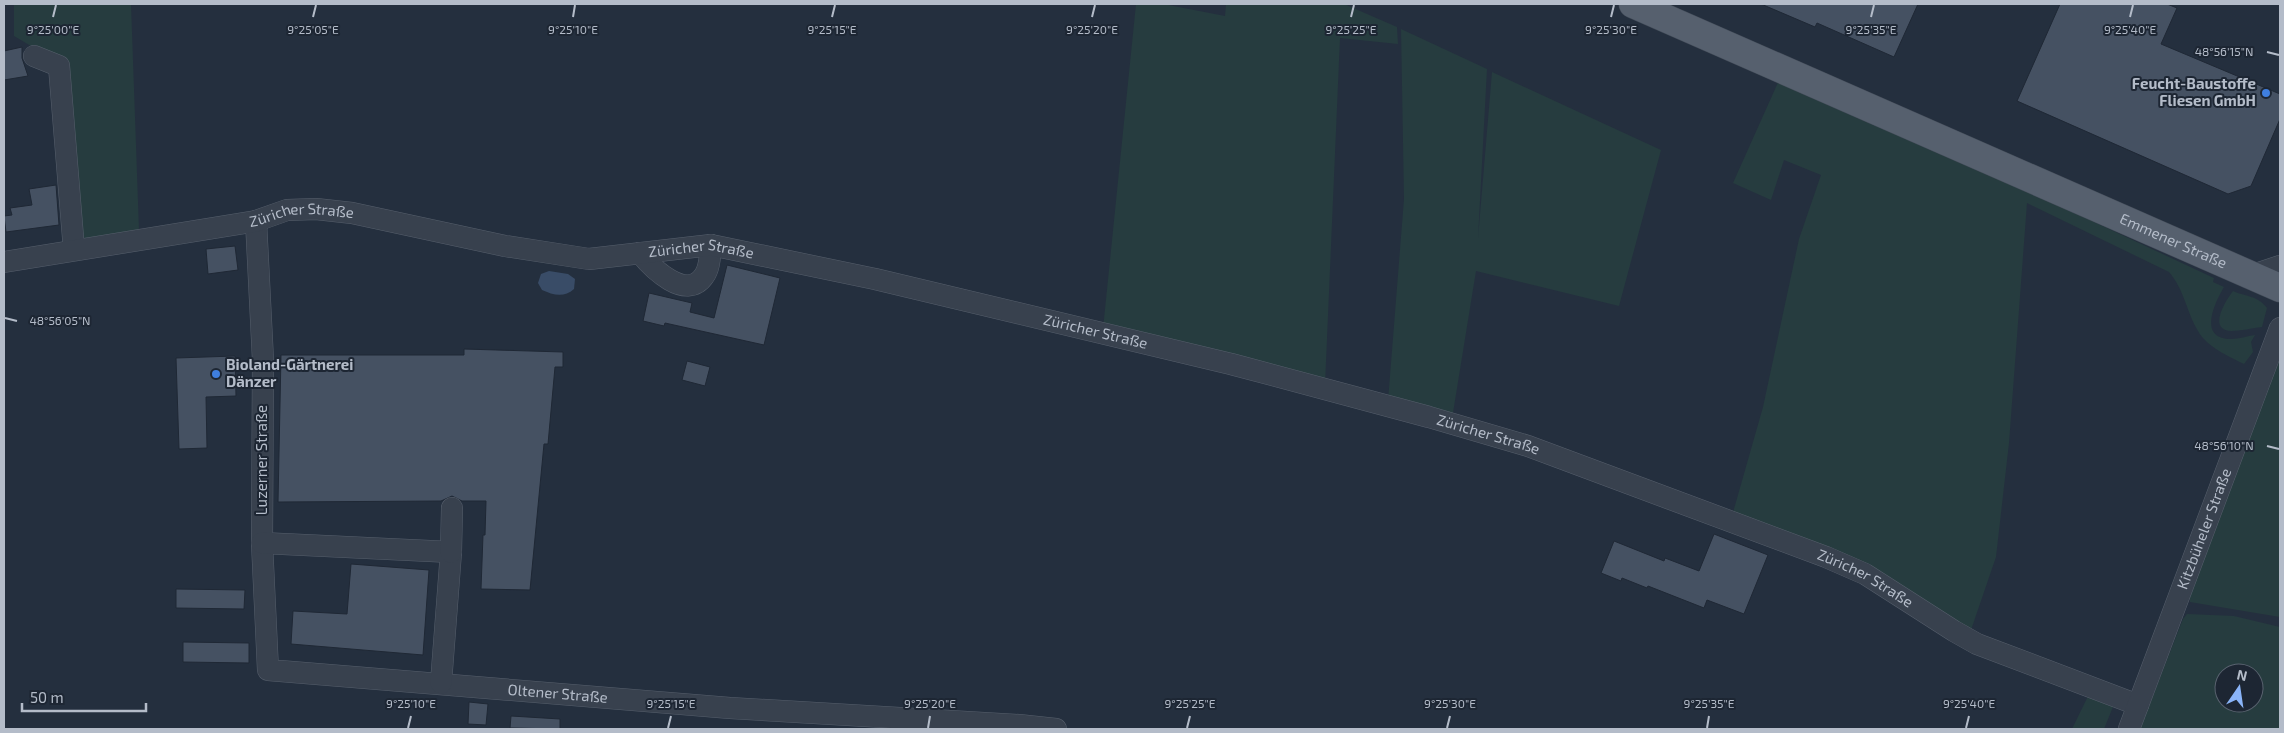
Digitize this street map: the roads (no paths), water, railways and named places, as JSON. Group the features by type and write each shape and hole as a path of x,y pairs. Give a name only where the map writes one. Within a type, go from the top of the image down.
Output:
{"main road":[{"name":"Emmener Straße","path":"1634,4 2280,288"}],"street":[{"path":"34,56 59,66 74,250"},
{"name":"Züricher Straße","path":"4,262 256,221 286,210 316,210 352,214 504,246 589,259 711,245 875,279 1230,364 1429,417 1528,446 1826,557 1865,574 1977,644 2138,705"},
{"name":"Luzerner Straße","path":"256,221 263,360 262,543 268,670"},
{"path":"640,253 650,266 663,276 672,281 691,285 705,275 711,245"},
{"path":"2243,272 2256,274 2280,266"},
{"name":"Kitzbüheler Straße","path":"2129,729 2280,328"},
{"path":"441,683 451,552 452,508"},
{"path":"262,543 451,552"},
{"name":"Oltener Straße","path":"268,670 720,707 1019,725 1056,729"}],"water":[{"path":"549,271 568,274 575,279 574,289 562,295 542,290 538,283 541,274"}],"place":[{"name":"Feucht-Baustoffe Fliesen GmbH","path":"2266,93"},
{"name":"Bioland-Gärtnerei Dänzer","path":"216,374"}]}
